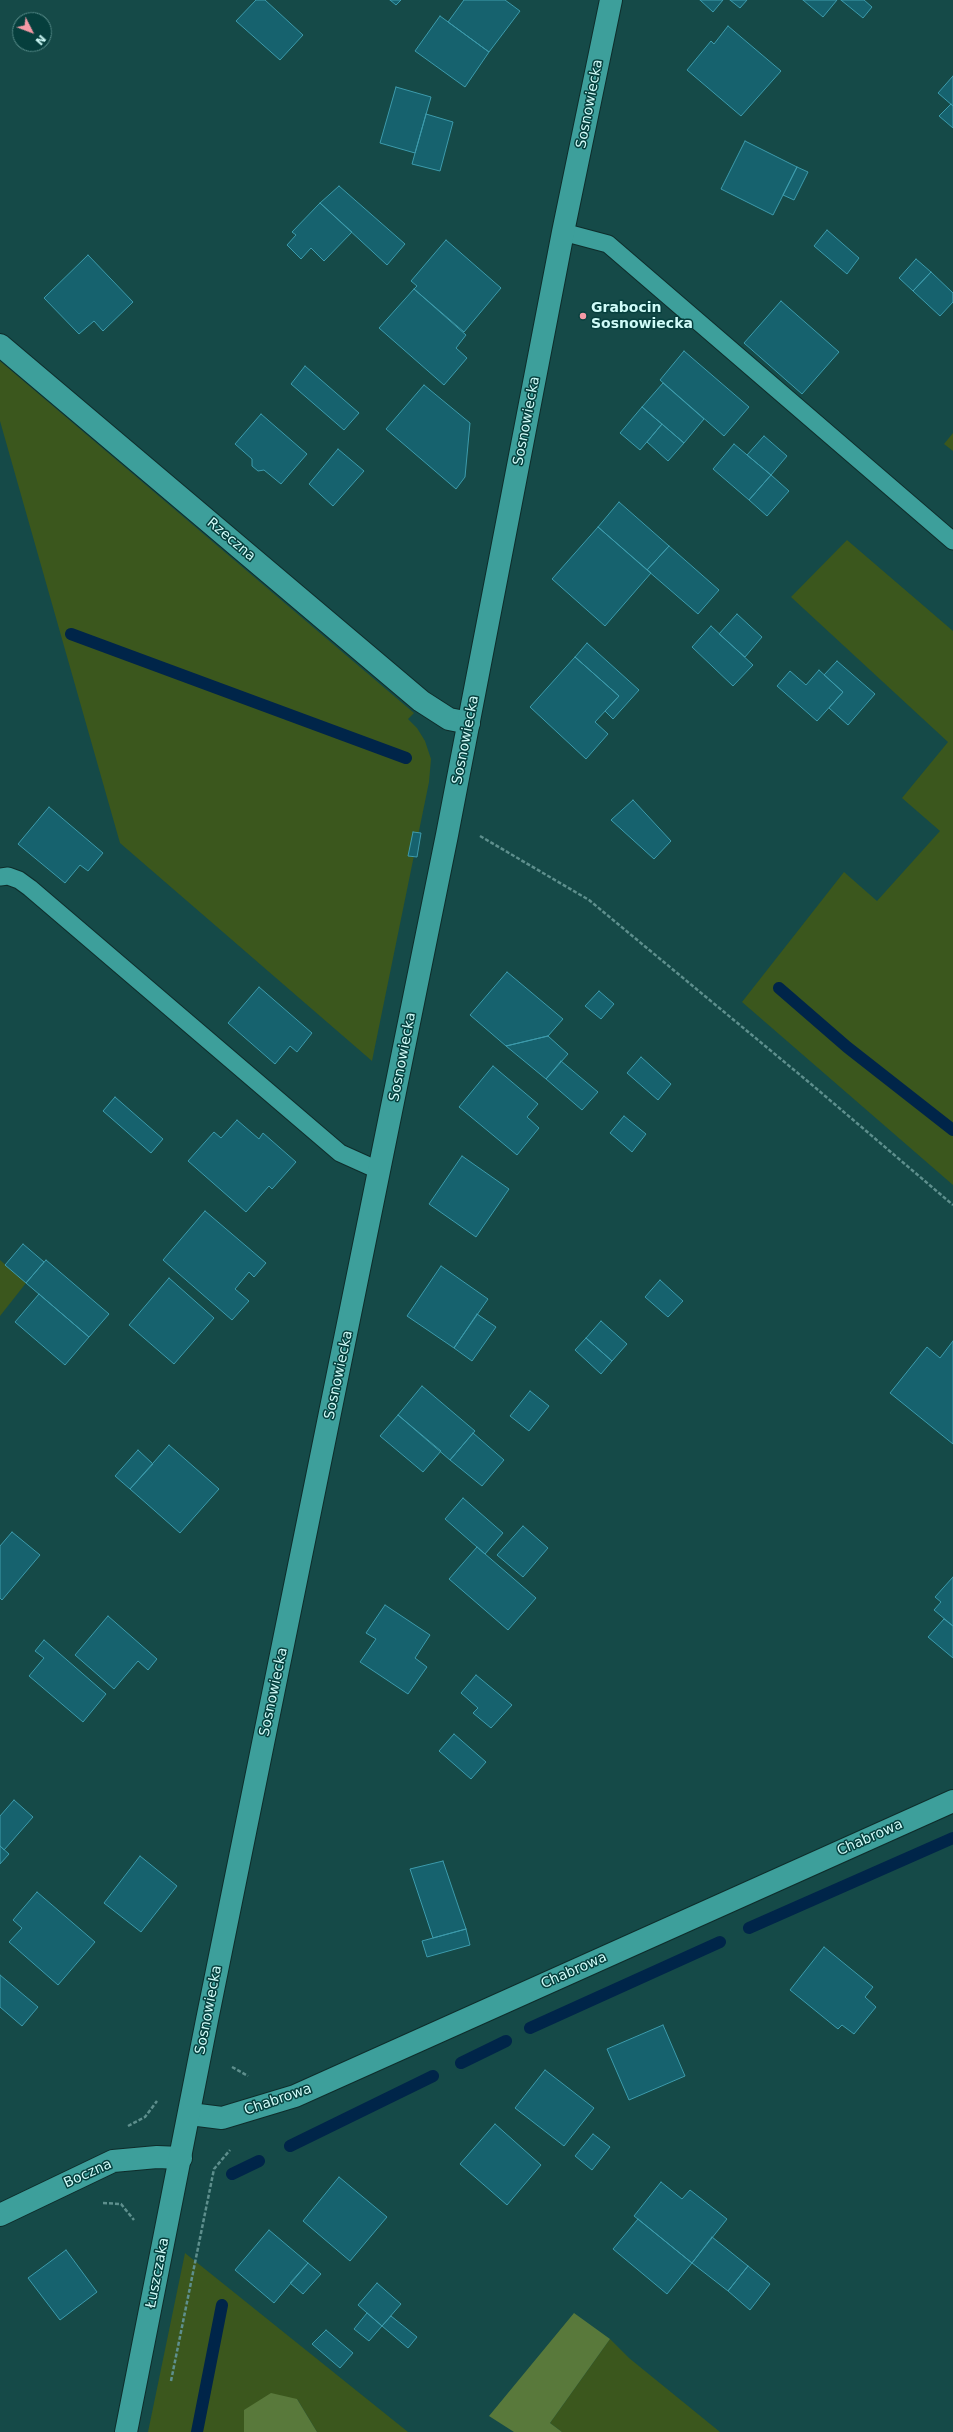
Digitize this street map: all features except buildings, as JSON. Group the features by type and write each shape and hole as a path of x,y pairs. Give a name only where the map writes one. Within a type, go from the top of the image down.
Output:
{"street":[{"name":"Sosnowiecka","path":"190,2114 208,2013 380,1171 564,232 611,0"},
{"name":"Rzeczna","path":"0,345 421,701 449,719 469,723"},
{"name":"Chabrowa","path":"190,2114 222,2118 295,2096 953,1801"},
{"name":"Łuszczaka","path":"126,2432 190,2114"},
{"name":"Boczna","path":"0,2215 113,2161 156,2157 181,2158"}],"lane":[{"path":"564,232 608,244 953,541"},
{"path":"0,877 8,876 19,880 30,888 340,1154 380,1171"}],"path":[{"path":"450,819 506,850 589,900 811,1084 953,1205"},
{"path":"230,2066 234,2070 295,2096"},
{"path":"126,2127 145,2117 159,2098"},
{"path":"170,2387 214,2169 229,2150 235,2147"}],"green space":[{"path":"0,361 414,713 408,719 417,728 425,741 431,759 429,782 372,1061 120,843 0,421"},
{"path":"953,433 953,451 944,444"},
{"path":"847,540 953,631 953,1185 742,1002 844,872 877,901 940,831 902,798 948,742 791,597"},
{"path":"0,1260 26,1283 0,1316"},
{"path":"185,2253 408,2432 317,2432 297,2399 244,2410 244,2432 148,2432"},
{"path":"574,2313 610,2339 550,2423 562,2432 514,2432 489,2416"},
{"path":"610,2339 629,2358 720,2432 562,2432 550,2423"},
{"path":"271,2393 297,2399 317,2432 244,2432 244,2410"}],"waterway":[{"path":"71,634 406,758"},
{"path":"779,988 847,1047 953,1130"},
{"path":"749,1928 953,1838"},
{"path":"530,2028 720,1942"},
{"path":"461,2063 506,2041"},
{"path":"290,2146 433,2076"},
{"path":"232,2174 259,2161"},
{"path":"197,2432 222,2305"}],"place":[{"name":"Grabocin Sosnowiecka","path":"583,316"}]}
